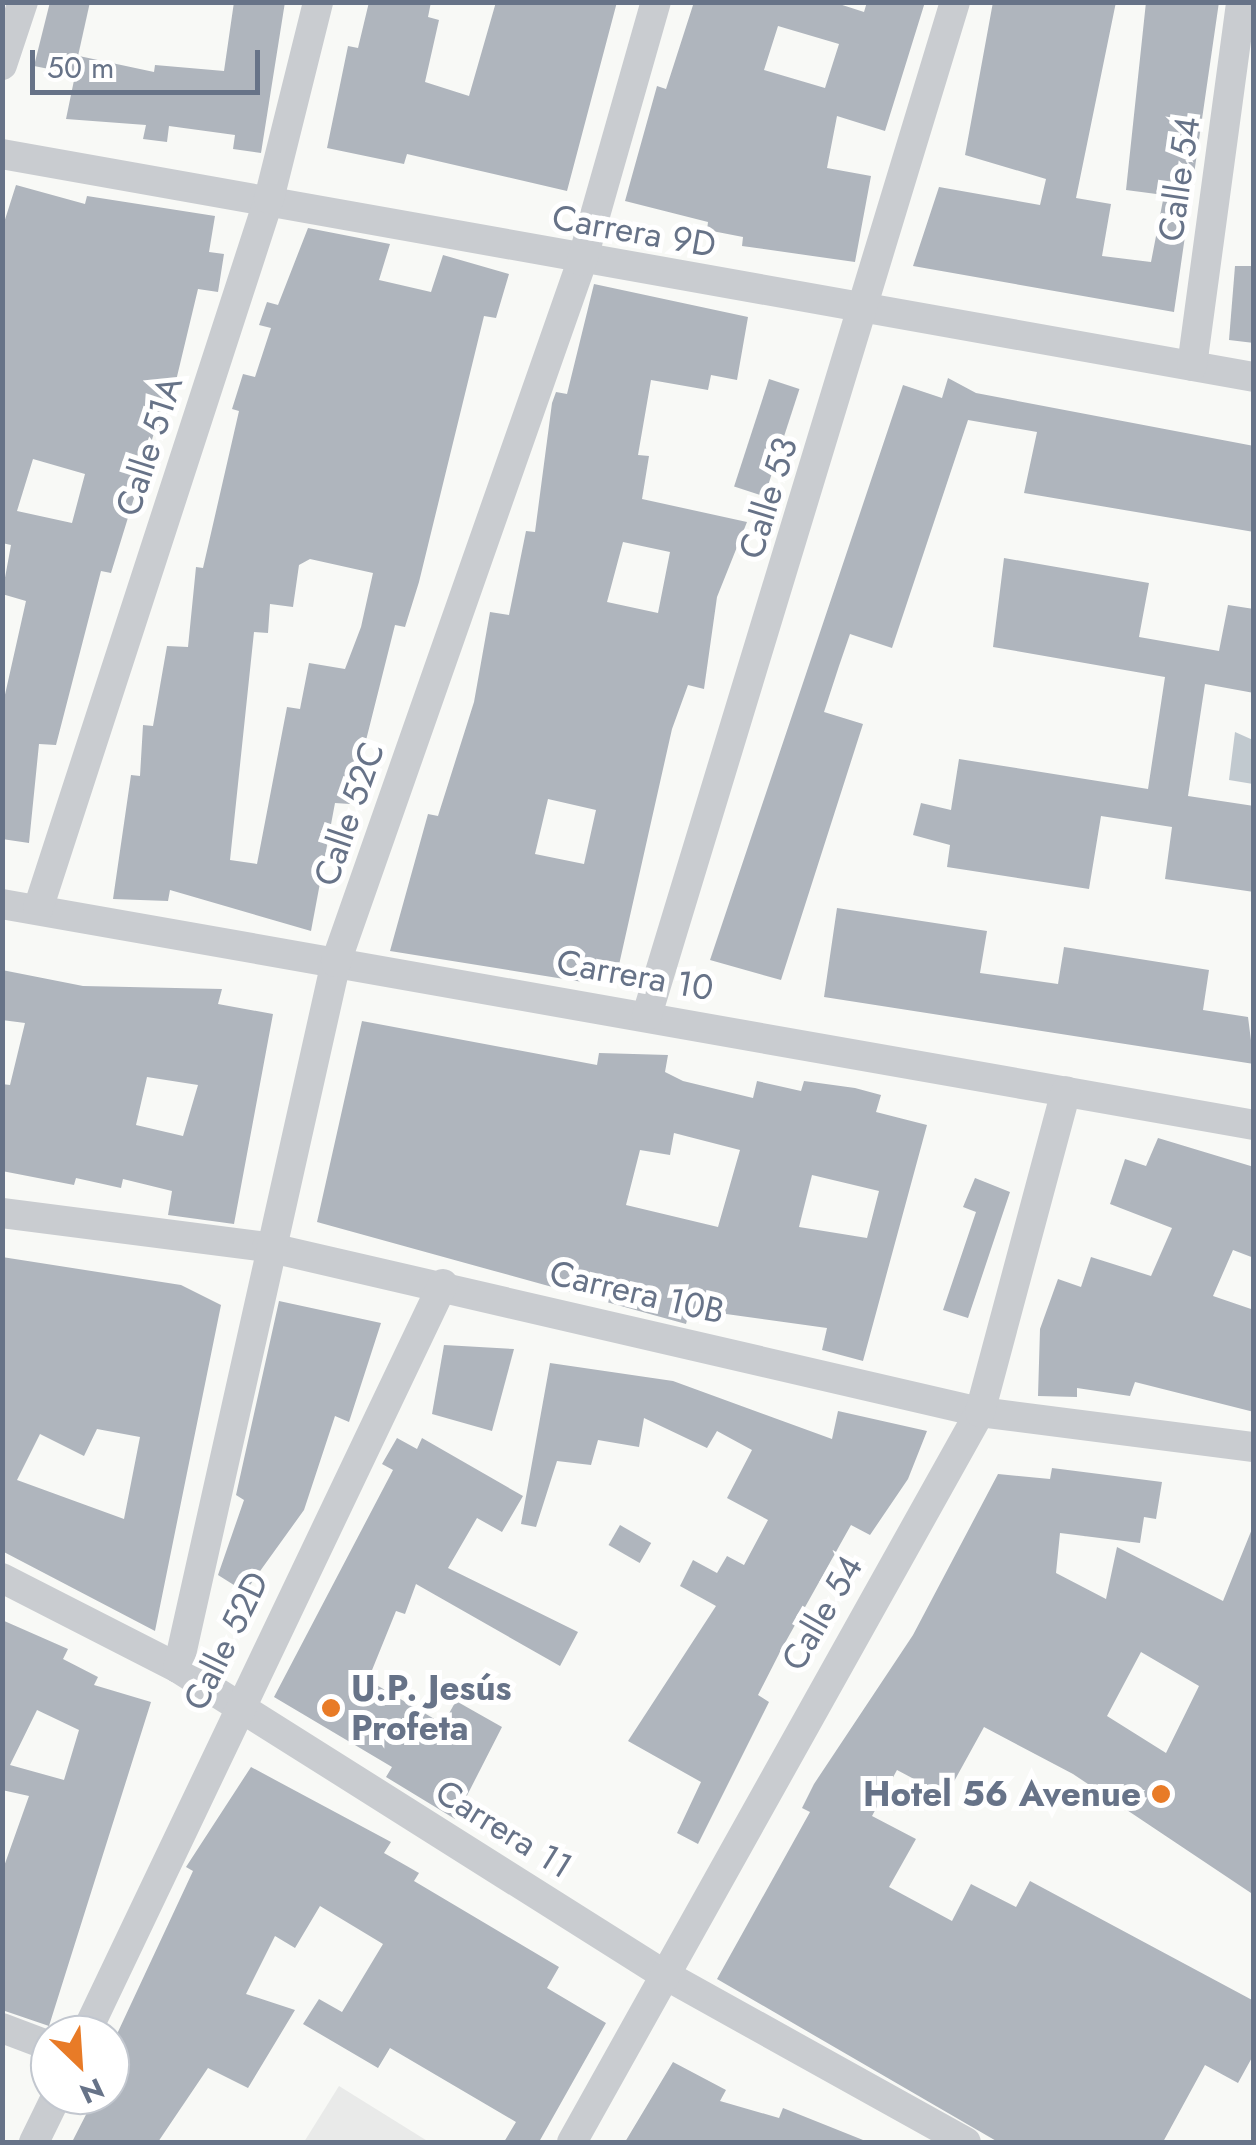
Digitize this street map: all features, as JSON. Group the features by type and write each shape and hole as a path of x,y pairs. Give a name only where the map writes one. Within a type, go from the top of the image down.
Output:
{"street":[{"path":"2,64 23,2"},
{"name":"Calle 51A","path":"38,909 269,199 318,2"},
{"name":"Calle 52C","path":"178,1668 266,1247 336,962 582,261 656,2"},
{"name":"Calle 53","path":"647,1014 866,308 955,2"},
{"name":"Calle 54","path":"1192,366 1240,2"},
{"name":"Carrera 9D","path":"2,154 269,199 582,261 1254,377"},
{"name":"Carrera 10","path":"2,904 647,1014 1254,1125"},
{"name":"Calle 54","path":"572,2142 660,1972 980,1412 1066,1091"},
{"name":"Carrera 10B","path":"2,1213 266,1247 443,1284 980,1412 1254,1447"},
{"name":"Calle 52D","path":"94,2015 237,1702 443,1284"},
{"name":"Carrera 11","path":"2,1578 237,1702 660,1972 966,2142"},
{"path":"2,2028 30,2038"},
{"path":"34,2142 47,2115"}],"shaded area":[{"path":"1235,732 1253,740 1253,784 1229,780"},
{"path":"339,2086 429,2142 304,2142"}],"building":[{"path":"50,2 90,2 74,74 34,66"},
{"path":"234,2 285,2 261,153 233,149 235,135 169,126 167,142 143,139 146,125 66,119 79,56 154,72 155,65 224,71"},
{"path":"369,2 431,2 428,17 439,20 425,82 469,96 496,2 617,2 567,191 407,154 404,164 327,148 348,46 358,48"},
{"path":"694,2 833,2 864,12 867,2 925,2 885,131 837,116 827,168 871,176 855,262 742,246 743,237 707,230 708,222 625,201 657,86 666,89","holes":["778,26 839,44 825,88 764,70"]},
{"path":"993,2 1116,2 1076,198 1111,204 1102,256 1151,262 1164,195 1126,190 1146,2 1219,2 1174,312 913,266 939,187 1040,205 1046,179 965,155"},
{"path":"16,185 85,204 87,196 215,216 209,252 224,254 218,292 198,289 163,435 154,433 111,573 101,571 56,745 39,744 29,843 2,839 2,708 26,601 2,594 11,545 2,543 2,229","holes":["33,459 85,474 72,523 17,511"]},
{"path":"308,228 390,244 379,280 431,292 443,255 509,274 496,318 484,316 419,582 405,627 395,625 350,804 335,803 311,931 170,890 168,901 113,899 131,775 140,776 143,725 153,726 167,646 188,647 196,567 203,568 239,411 232,409 243,374 255,377 271,328 259,325 267,302 278,305","holes":["310,559 373,573 361,627 345,669 309,663 300,709 287,707 257,864 230,860 254,632 268,633 270,604 293,607 299,565"]},
{"path":"1235,266 1254,266 1254,343 1229,340"},
{"path":"594,284 748,317 737,380 711,375 708,390 651,380 638,455 649,456 642,499 747,522 717,597 704,689 688,685 672,729 614,987 390,951 428,814 438,816 474,702 490,612 509,615 526,531 535,532 552,403 556,392 567,394","holes":["623,542 670,552 658,613 607,602","548,799 596,810 584,864 535,854"]},
{"path":"948,378 976,393 1254,446 1254,532 1024,493 1037,432 968,420 892,648 850,634 839,666 824,712 863,724 781,980 710,960 903,385 942,398"},
{"path":"769,379 799,389 765,496 734,486"},
{"path":"1004,558 1149,583 1139,637 1219,651 1228,605 1254,609 1254,693 1205,684 1188,796 1254,806 1254,892 1165,879 1172,827 1101,816 1089,889 947,867 950,845 913,835 921,803 951,810 959,759 1148,789 1165,677 993,647"},
{"path":"837,908 987,931 980,973 1058,984 1064,947 1209,970 1203,1010 1248,1017 1254,1064 824,997"},
{"path":"2,970 83,986 222,989 218,1004 273,1014 234,1224 168,1215 172,1191 123,1179 121,1188 76,1178 74,1185 2,1171 2,1084 10,1085 25,1023 2,1020","holes":["147,1077 198,1085 183,1136 136,1125"]},
{"path":"362,1021 597,1065 599,1053 668,1055 665,1072 683,1081 753,1098 757,1081 801,1091 804,1081 855,1088 881,1095 876,1112 927,1125 863,1361 822,1350 827,1328 690,1309 686,1324 317,1222","holes":["674,1133 740,1150 718,1227 626,1205 640,1150 670,1155","812,1175 879,1191 867,1238 799,1227"]},
{"path":"1158,1138 1254,1167 1254,1258 1233,1250 1213,1296 1254,1310 1254,1412 1135,1382 1130,1396 1077,1388 1077,1397 1038,1396 1040,1329 1058,1279 1081,1287 1091,1257 1151,1276 1172,1228 1110,1204 1125,1159 1146,1166"},
{"path":"975,1178 1010,1192 968,1318 943,1310 976,1212 963,1207"},
{"path":"2,1257 181,1285 221,1305 155,1631 2,1551","holes":["97,1429 140,1437 124,1519 17,1480 40,1434 84,1456"]},
{"path":"279,1301 381,1323 349,1422 335,1416 304,1510 245,1592 218,1575 244,1500 236,1495"},
{"path":"444,1345 514,1349 492,1431 432,1414"},
{"path":"550,1363 673,1381 832,1439 838,1411 927,1431 908,1479 870,1535 851,1525 781,1650 758,1695 769,1702 698,1844 677,1833 701,1782 628,1741 716,1606 680,1586 693,1560 717,1573 727,1556 744,1565 768,1520 727,1498 752,1450 717,1431 707,1448 644,1418 639,1447 598,1440 591,1465 557,1461 536,1527 521,1524"},
{"path":"397,1438 417,1449 422,1438 523,1496 502,1532 477,1518 448,1568 578,1632 560,1666 416,1584 405,1614 396,1611 368,1680 443,1724 456,1701 502,1727 455,1819 386,1777 392,1767 274,1697 393,1470 382,1464"},
{"path":"1052,1468 1162,1482 1156,1519 1144,1517 1140,1543 1060,1533 1056,1573 1106,1599 1117,1547 1223,1601 1254,1524 1254,1895 1073,1774 984,1727 946,1796 897,1770 872,1816 916,1839 889,1887 952,1921 971,1884 1016,1907 1030,1881 1254,2001 1254,2054 1238,2083 1205,2065 1163,2142 998,2142 717,1979 810,1812 802,1808 814,1784 913,1635 998,1474 1050,1479","holes":["1141,1652 1199,1686 1166,1753 1107,1716"]},
{"path":"620,1525 651,1543 640,1563 608,1545"},
{"path":"2,1620 68,1649 63,1659 98,1677 94,1685 151,1702 52,2015 30,2015 30,2020 2,2010 2,1872 29,1796 2,1790","holes":["37,1710 79,1730 64,1780 10,1765"]},
{"path":"251,1767 391,1842 384,1853 419,1873 414,1881 559,1967 547,1988 606,2023 539,2142 504,2142 516,2122 390,2048 378,2068 303,2024 319,1999 342,2012 383,1944 320,1906 295,1948 275,1936 246,1994 295,2010 248,2088 208,2068 158,2142 72,2142 86,2115 130,2115 130,2015 126,2015 193,1871 186,1867"},
{"path":"673,2062 726,2090 720,2101 779,2118 783,2108 868,2142 625,2142"}],"place":[{"name":"U.P. Jesús Profeta","path":"331,1708"},
{"name":"Hotel 56 Avenue","path":"1161,1794"}]}
